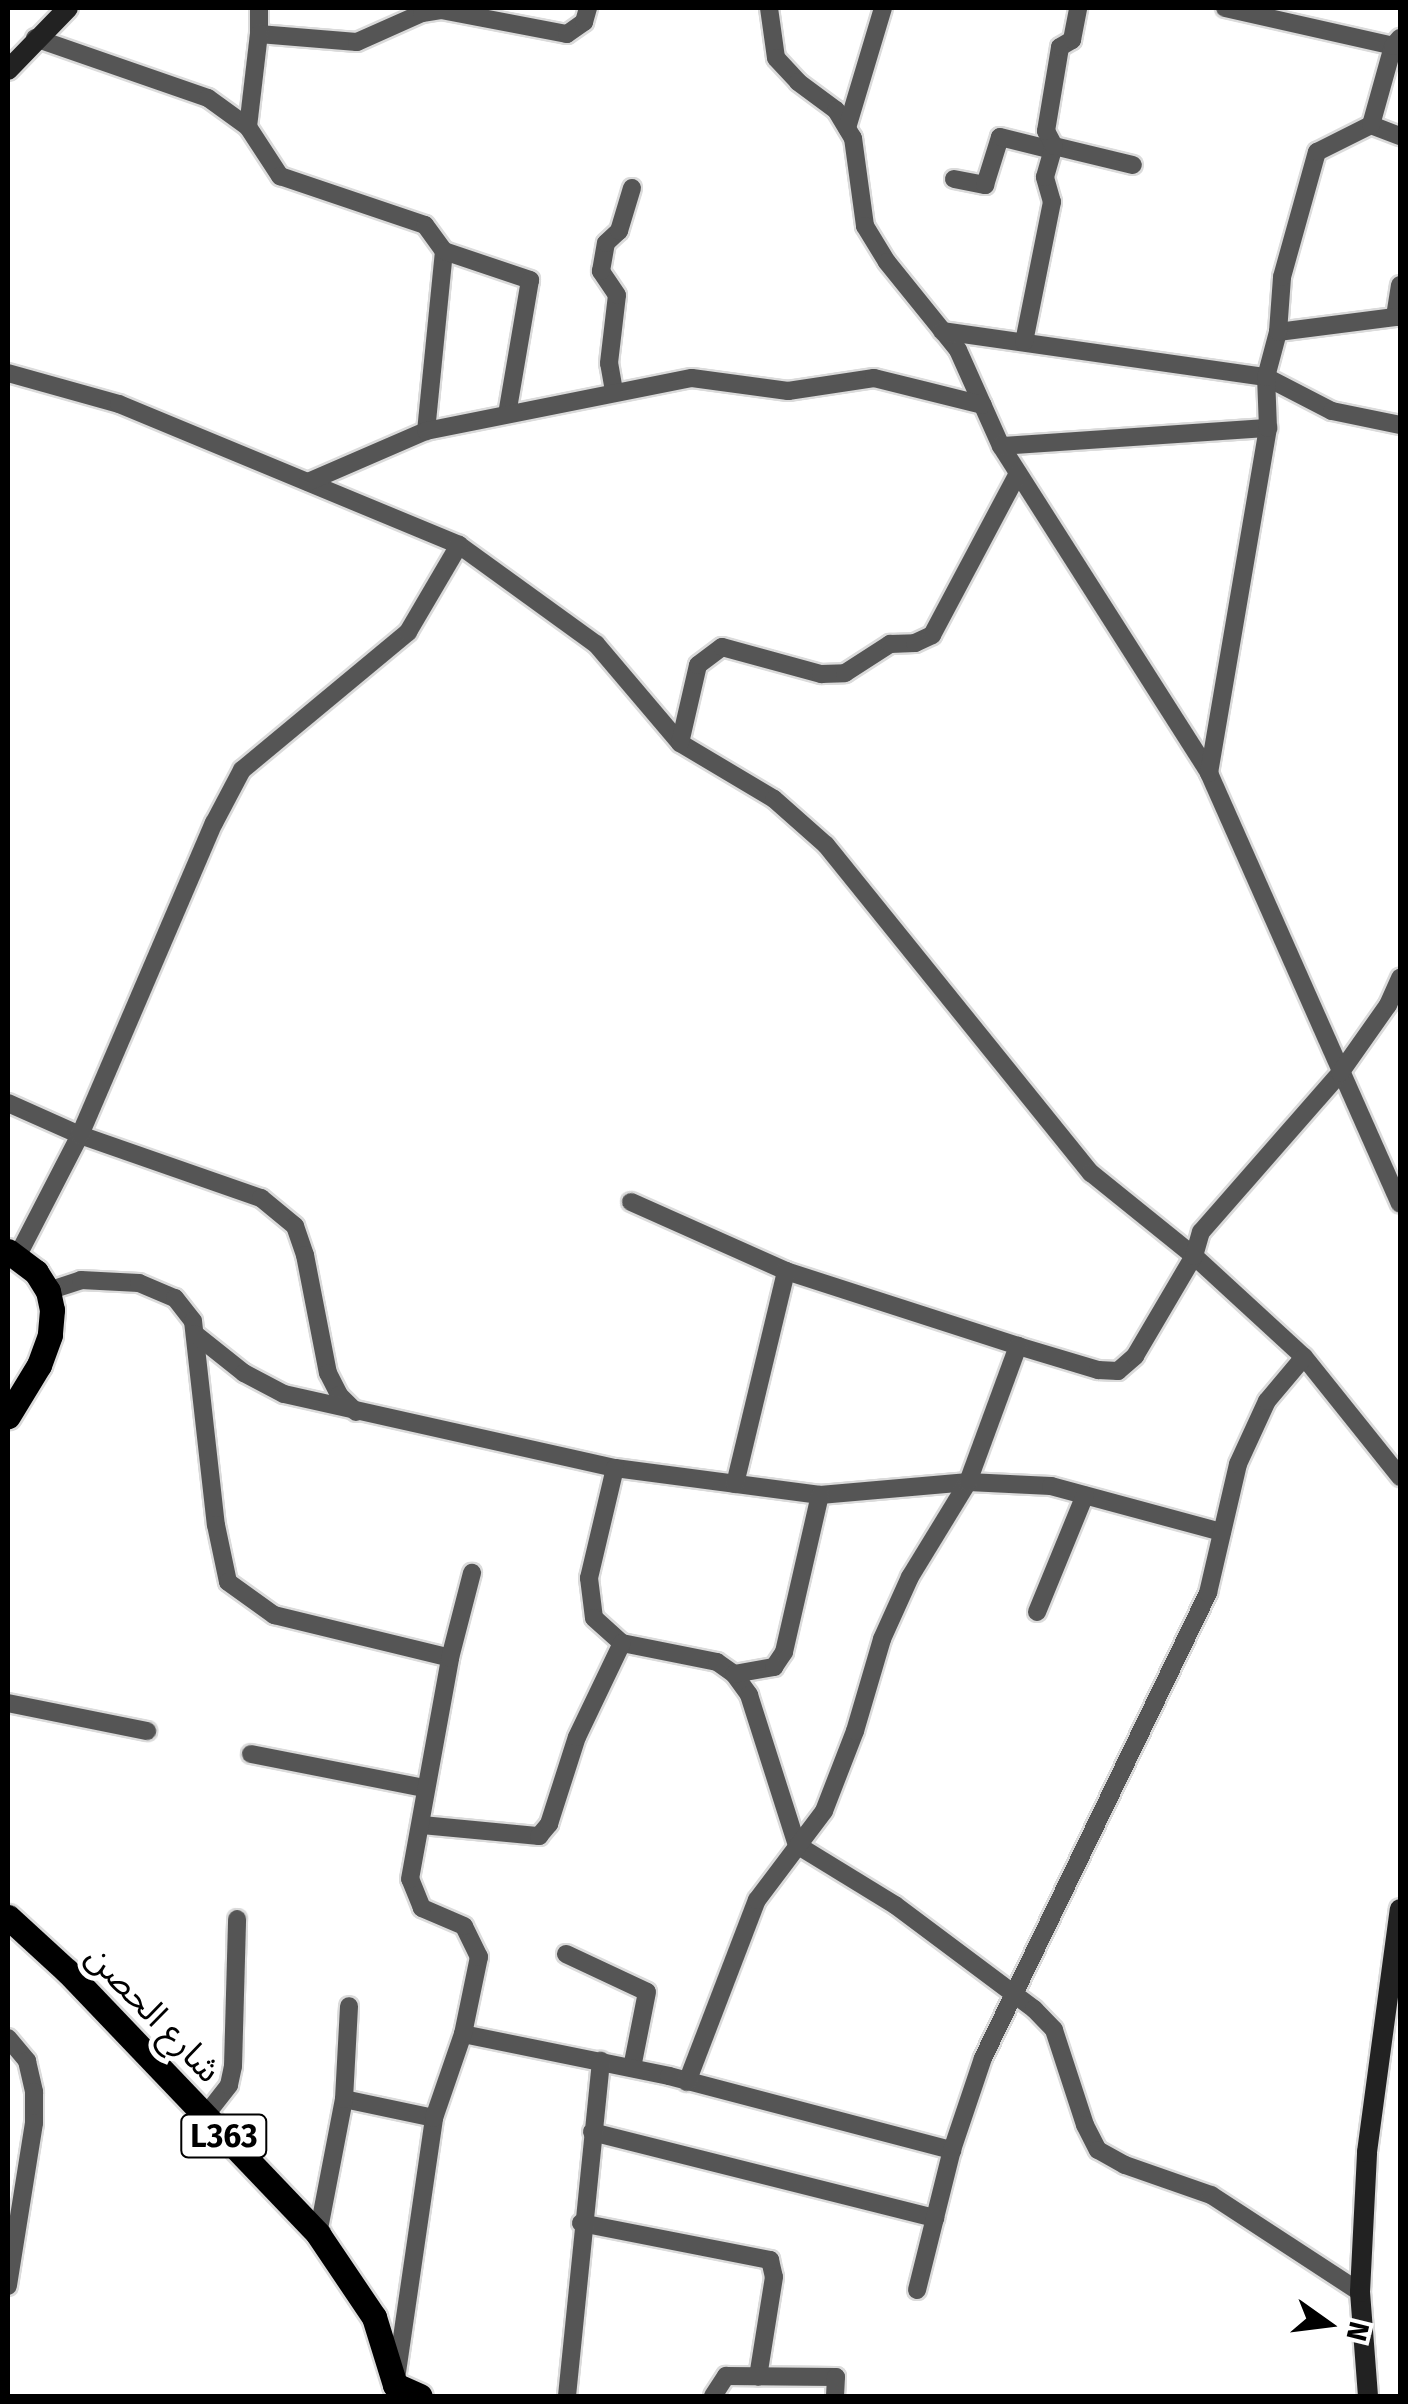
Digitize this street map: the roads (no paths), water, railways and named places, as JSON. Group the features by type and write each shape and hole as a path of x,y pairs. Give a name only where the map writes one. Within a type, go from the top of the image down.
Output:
{"main road":[{"path":"8,1416 40,1365 50,1335 48,1291 13,1253"},
{"name":"شارع الحصن","path":"8,1917 67,1971 318,2234 374,2317 396,2385"},
{"path":"396,2385 420,2396"}],"street":[{"path":"8,70 34,38 68,8"},
{"path":"248,127 259,8"},
{"path":"258,34 357,42 422,13 441,10 567,34 584,22 588,8"},
{"path":"770,8 776,58 798,82 836,110 847,128 860,174 865,226 958,350 1001,446 1208,773 1400,1204"},
{"path":"847,128 883,8"},
{"path":"1024,342 1052,202 1045,177 1053,148 1046,131 1060,47 1072,40 1078,8"},
{"path":"1208,773 1268,428 1266,376 1278,332 1282,277 1317,152 1372,125 1397,42 1226,8"},
{"path":"34,38 208,98 248,127 280,176 425,224 444,251 530,280 506,414"},
{"path":"1372,125 1400,136"},
{"path":"954,179 986,185 1000,138 1134,165"},
{"path":"614,391 609,363 616,295 601,271 606,243 619,231 632,188"},
{"path":"426,431 444,251"},
{"path":"1278,332 1398,317 1400,285"},
{"path":"942,331 1266,376 1332,411 1400,426"},
{"path":"8,373 119,404 460,545 596,644 680,743 774,799 826,845 1091,1173 1194,1256 1304,1357 1400,1477"},
{"path":"308,482 426,431 692,378 788,391 874,378 983,405"},
{"path":"1001,446 1268,428"},
{"path":"680,743 698,664 722,647 821,674 846,673 890,644 914,643 932,635 1018,473"},
{"path":"13,1253 80,1135 214,824 242,770 408,632 460,545"},
{"path":"631,1202 786,1271 1018,1346 1098,1370 1118,1371 1135,1356 1194,1256 1201,1232 1340,1073 1388,1005 1400,978"},
{"path":"8,1104 80,1135 261,1198 295,1226 305,1254 328,1373 338,1395 357,1412"},
{"path":"735,1484 786,1271"},
{"path":"48,1291 81,1280 138,1283 175,1298 194,1320 216,1526 228,1582 274,1615 450,1658"},
{"path":"195,1334 244,1373 284,1394 614,1468 820,1495 968,1482 1051,1486 1222,1532"},
{"path":"687,2082 757,1900 824,1811 896,1608 968,1482 1018,1346"},
{"path":"917,2290 952,2150 984,2058 1208,1593 1238,1464 1266,1401 1304,1357"},
{"path":"614,1468 590,1578 594,1618 622,1643 717,1662 734,1674 749,1694 798,1846 896,1905 1034,2009 1054,2030 1085,2126 1098,2150 1125,2166 1210,2195 1360,2292"},
{"path":"734,1674 774,1667 784,1652 820,1495"},
{"path":"1037,1612 1084,1495"},
{"path":"396,2385 434,2118 463,2034 478,1957 464,1926 422,1908 410,1879 450,1658 472,1573"},
{"path":"422,1825 539,1836 549,1824 578,1737 622,1643"},
{"path":"8,1702 147,1731"},
{"path":"251,1754 426,1788"},
{"path":"1368,2396 1360,2292 1367,2152 1400,1910"},
{"path":"205,2116 229,2084 233,2066 237,1918"},
{"path":"566,1954 647,1992 632,2068"},
{"path":"318,2234 344,2099 349,2006"},
{"path":"463,2034 632,2068 952,2150"},
{"path":"8,2038 28,2061 34,2108 8,2286"},
{"path":"566,2396 581,2223 601,2061"},
{"path":"344,2099 434,2118"},
{"path":"592,2132 936,2218"},
{"path":"581,2223 770,2260 774,2277 758,2377"},
{"path":"713,2396 726,2376 836,2377 835,2396"}]}
